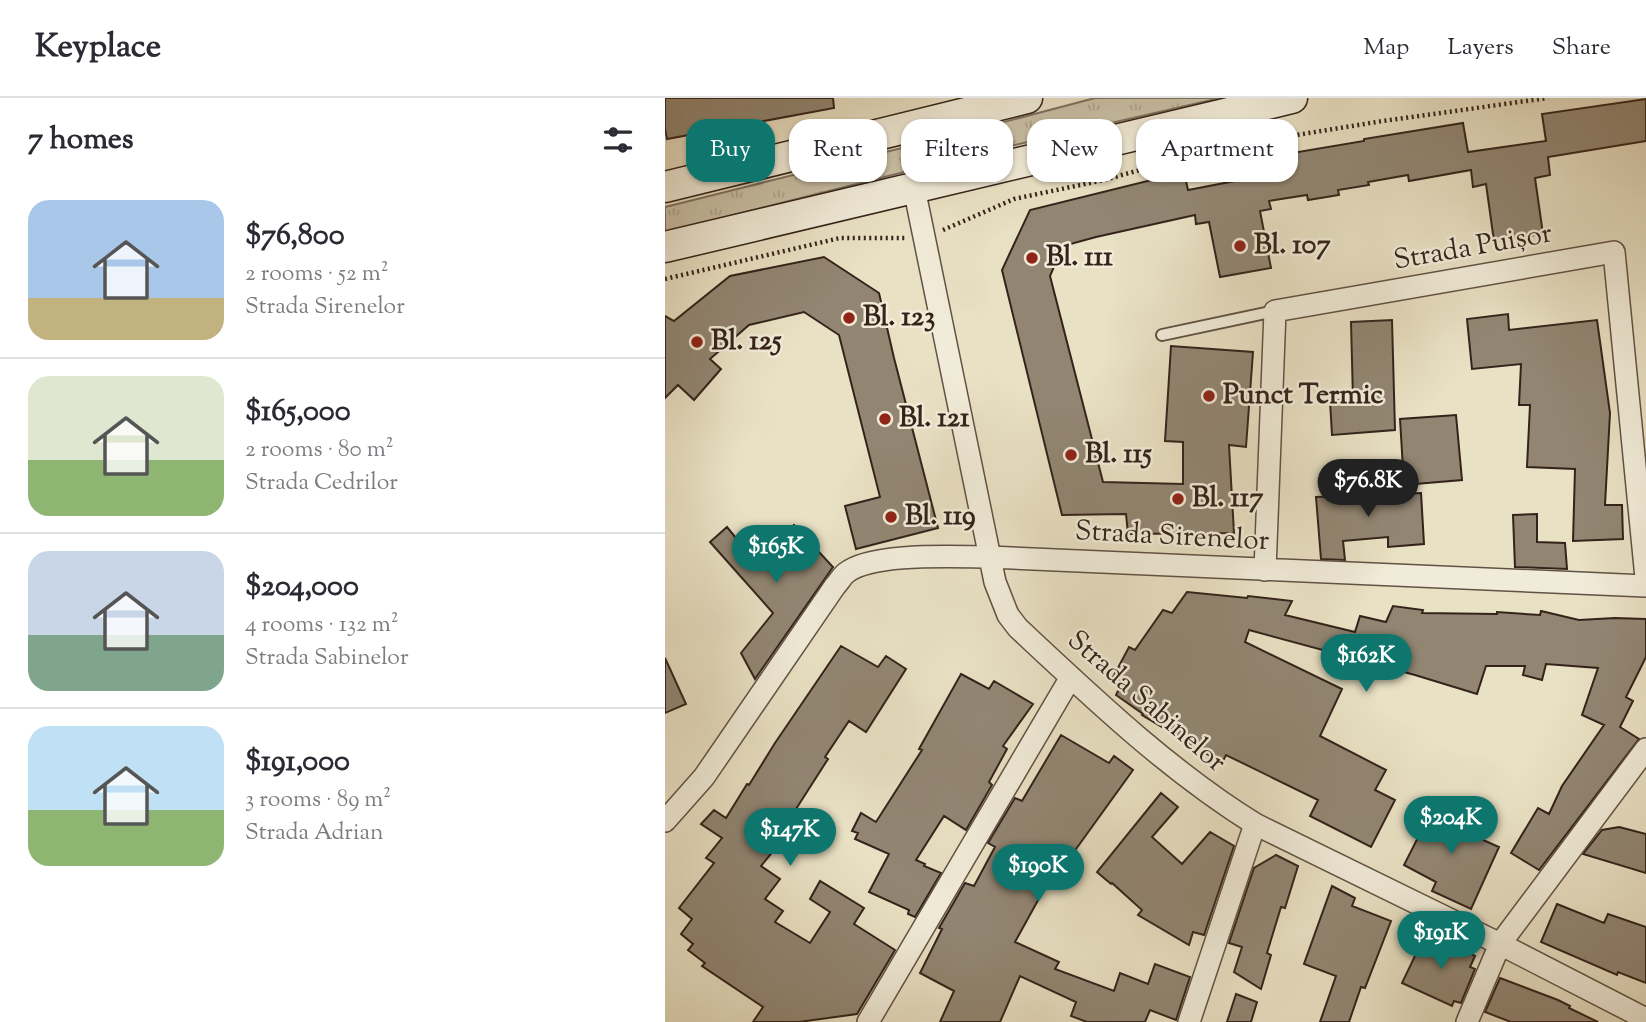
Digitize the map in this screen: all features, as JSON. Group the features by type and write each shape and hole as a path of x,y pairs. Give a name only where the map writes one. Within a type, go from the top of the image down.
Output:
{"main road":[{"path":"665,187 1027,98"},
{"path":"665,247 1293,98"}],"street":[{"name":"Strada Sabinelor","path":"914,188 989,557 1008,615 1018,628 1124,725 1223,804 1255,824 1646,1019"},
{"name":"Strada Puișor","path":"1275,311 1614,252 1646,578"},
{"path":"1265,570 1275,311"},
{"name":"Strada Sirenelor","path":"665,821 704,777 835,586 846,573 873,562 989,557 1646,586"},
{"path":"868,1022 1071,677"},
{"path":"1467,1022 1500,944 1646,749"},
{"path":"1189,1022 1255,824"}],"lane":[{"path":"1162,335 1275,311"}],"path":[{"path":"665,279 840,238 923,239 1014,199 1104,180 1222,147 1548,98"}],"green space":[{"path":"1095,98 1220,98 1122,120 1027,119 1027,142 1013,145 1013,120"},
{"path":"901,148 901,173 887,176 887,152"},
{"path":"789,176 789,182 864,182 665,232 665,207 765,182 775,182 775,180"}],"building":[{"path":"665,98 833,98 834,108 775,119 686,119 686,135 667,139"},
{"path":"1646,99 1646,141 1548,157 1550,175 1535,178 1543,234 1494,241 1486,184 1473,187 1471,170 1409,181 1408,175 1368,182 1369,185 1338,190 1339,195 1308,200 1307,195 1269,201 1271,209 1260,211 1271,268 1220,277 1209,222 1196,224 1195,215 1063,246 1050,276 1103,482 1183,484 1183,442 1165,441 1171,346 1253,352 1246,447 1229,445 1234,533 1128,534 1126,514 1062,515 1002,270 1030,210 1143,182 1186,182 1188,190 1230,182 1298,182 1298,152 1463,123 1468,152 1546,141 1542,114"},
{"path":"824,257 879,293 938,528 856,549 845,506 880,497 839,335 804,312 749,325 710,359 721,369 694,400 678,385 665,398 665,316 674,321 730,276"},
{"path":"1508,314 1509,330 1597,320 1610,413 1605,505 1622,505 1623,539 1573,541 1575,469 1527,467 1530,405 1519,405 1521,364 1472,369 1467,319"},
{"path":"1392,320 1395,430 1332,435 1330,401 1353,399 1351,322"},
{"path":"1456,415 1462,480 1404,485 1400,419"},
{"path":"1363,482 1365,495 1421,493 1424,544 1388,547 1388,537 1343,541 1345,560 1321,559 1316,497 1341,496 1340,484"},
{"path":"1537,514 1537,542 1565,543 1567,569 1515,567 1513,515"},
{"path":"794,525 833,567 755,679 741,653 773,613 710,542 727,527 754,560"},
{"path":"1187,592 1292,601 1285,615 1355,632 1360,616 1386,622 1393,606 1423,610 1422,613 1497,612 1540,615 1541,611 1579,620 1646,619 1646,657 1626,697 1633,701 1620,727 1639,739 1539,870 1511,853 1538,808 1549,814 1562,786 1604,725 1582,715 1598,668 1546,664 1542,680 1523,675 1525,666 1486,666 1477,694 1249,630 1245,642 1342,689 1320,736 1386,770 1375,790 1395,800 1371,847 1310,816 1318,800 1226,755 1222,763 1142,715 1116,695 1120,687 1111,681 1129,647 1135,650 1163,610 1172,613"},
{"path":"841,646 878,667 886,656 906,669 866,732 849,721 825,757 828,759 796,809 798,810 793,820 800,824 790,841 784,838 761,866 780,879 765,899 783,911 775,922 810,943 830,912 810,899 820,881 864,908 854,924 895,950 857,1014 799,1022 753,1022 763,1007 702,966 705,963 688,950 693,944 681,934 692,919 679,908 714,863 706,858 722,838 701,824 714,810 726,818"},
{"path":"665,658 686,704 665,713"},
{"path":"961,674 989,689 994,681 1033,704 1003,746 1007,749 989,782 992,785 966,830 944,816 916,860 941,873 915,917 908,914 909,910 869,892 889,854 855,839 858,833 852,831 861,813 876,822 922,750 919,749"},
{"path":"1061,735 1109,763 1114,756 1133,770 1050,885 1047,884 1015,942 1059,962 1055,969 1114,991 1120,973 1148,984 1155,964 1190,977 1176,1020 1150,1010 1145,1022 1087,1022 1071,1016 1076,1002 1020,976 1000,1022 940,1022 954,991 920,973 942,929 939,928 965,883 974,886 995,847 988,843 1015,798 1022,801"},
{"path":"1161,793 1178,807 1152,837 1182,864 1210,832 1234,846 1204,935 1193,932 1189,945 1138,915 1142,910 1097,872"},
{"path":"1437,800 1464,814 1456,828 1499,847 1471,909 1432,891 1436,882 1404,865"},
{"path":"1619,827 1646,834 1646,873 1583,854 1602,830"},
{"path":"1276,855 1298,866 1285,908 1281,907 1267,953 1271,955 1261,989 1234,972 1242,947 1229,943 1254,868"},
{"path":"1332,886 1355,898 1352,906 1391,921 1365,988 1361,987 1349,1022 1320,1022 1336,976 1304,964"},
{"path":"1557,904 1604,923 1608,914 1646,927 1646,983 1618,972 1617,975 1541,942"},
{"path":"1426,933 1475,956 1470,967 1475,969 1461,1003 1454,1001 1452,1006 1402,983"},
{"path":"1500,978 1558,1000 1598,1022 1511,1022 1485,1012"},
{"path":"1236,994 1257,1002 1251,1022 1227,1022"}],"place":[{"name":"Bl. 107","path":"1240,246"},
{"name":"Bl. 111","path":"1032,258"},
{"name":"Bl. 123","path":"849,318"},
{"name":"Bl. 125","path":"697,342"},
{"name":"Punct Termic","path":"1209,396"},
{"name":"Bl. 121","path":"885,419"},
{"name":"Bl. 115","path":"1071,455"},
{"name":"Bl. 117","path":"1178,499"},
{"name":"Bl. 119","path":"891,517"}]}
